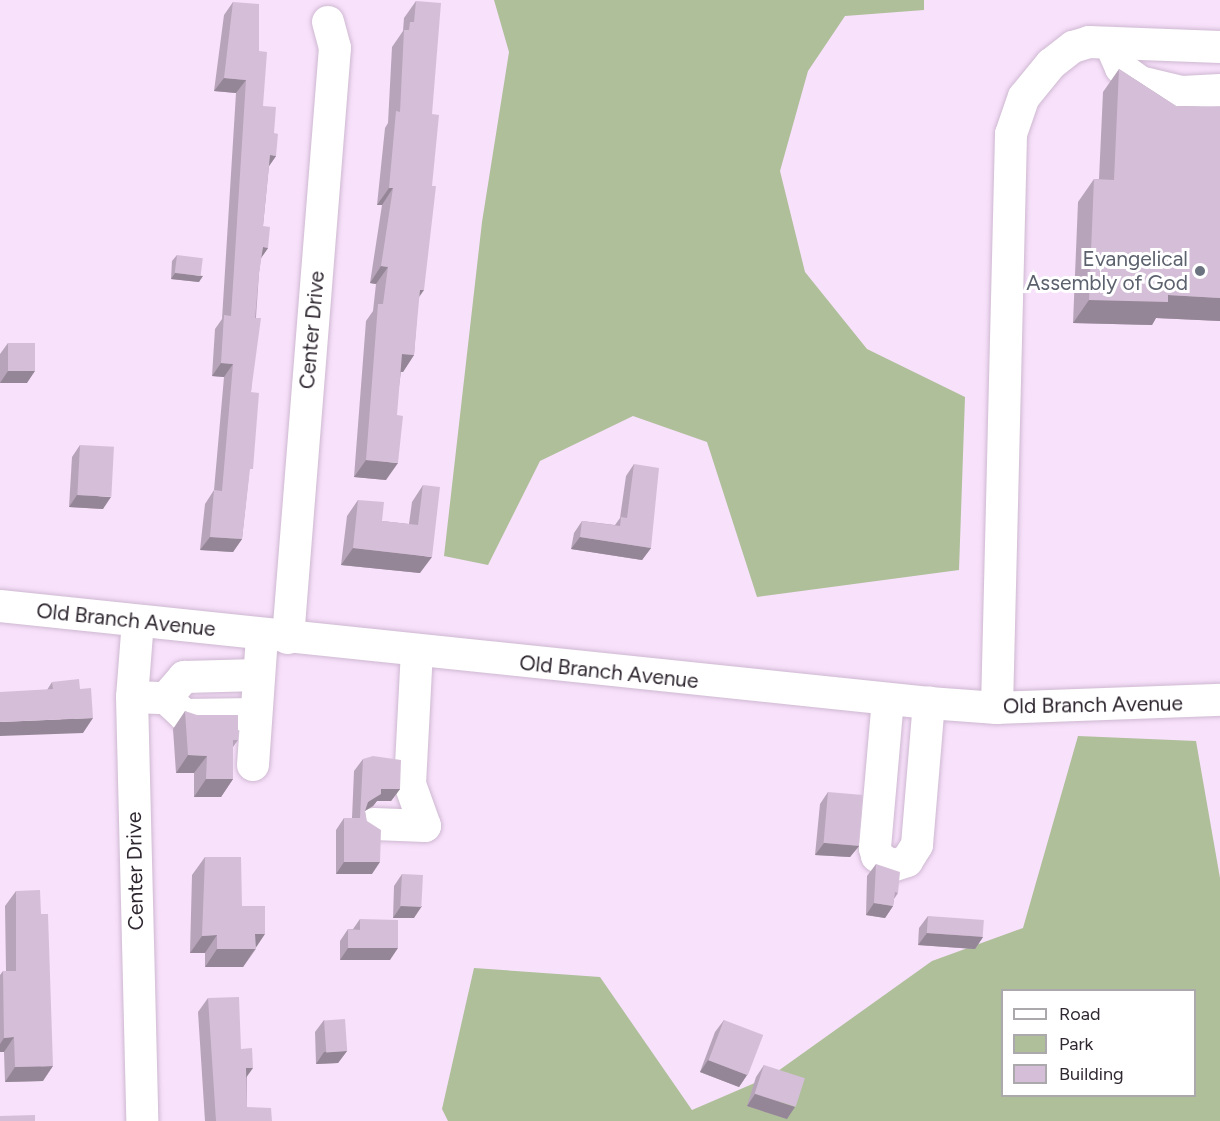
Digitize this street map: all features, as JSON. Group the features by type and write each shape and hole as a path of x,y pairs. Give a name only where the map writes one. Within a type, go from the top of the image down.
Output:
{"street":[{"name":"Center Drive","path":"253,765 259,675 275,636 335,48 328,22"},
{"path":"997,708 1011,134 1024,97 1051,64 1073,47 1110,43 1220,47"},
{"path":"1110,43 1121,68 1140,82 1182,92 1220,90"},
{"name":"Old Branch Avenue","path":"0,606 929,703 997,708 1220,700"},
{"name":"Center Drive","path":"138,621 132,697 142,1121"},
{"path":"374,824 425,825 410,784 417,651"},
{"path":"166,698 184,677 259,675"},
{"path":"132,697 166,698 184,716 256,714"},
{"path":"888,699 874,848 877,856 892,866 906,861 917,845 929,703"}],"green space":[{"path":"494,0 924,0 924,10 845,16 808,71 780,171 805,272 867,349 965,397 959,570 757,597 707,442 633,416 540,461 488,565 444,556 482,222 509,52"},
{"path":"1078,736 1196,741 1220,878 1220,1121 448,1121 442,1109 474,968 600,977 692,1110 771,1076 932,961 1023,928"}],"building":[{"path":"416,1 441,3 432,114 439,115 432,186 436,186 424,290 420,290 414,355 402,354 397,415 403,416 398,463 366,460 378,304 383,304 388,267 381,266 393,188 389,188 396,111 400,112 404,30 409,30 410,22 414,22"},
{"path":"233,2 259,4 259,51 267,52 263,106 276,107 274,133 278,134 276,156 270,155 263,226 270,227 268,248 263,247 259,273 255,318 261,318 251,392 259,393 253,469 250,469 242,539 210,537 214,490 222,491 233,364 221,363 224,315 231,316 246,80 224,78"},
{"path":"1119,69 1176,106 1220,107 1220,298 1168,295 1168,302 1089,300 1094,179 1114,180"},
{"path":"177,255 203,258 201,276 175,273"},
{"path":"8,343 35,343 35,371 8,371"},
{"path":"80,445 114,447 111,497 77,495"},
{"path":"634,464 659,468 651,548 580,537 582,521 620,526 621,517 627,518"},
{"path":"423,485 440,487 432,557 353,548 358,500 384,502 382,521 418,525"},
{"path":"79,679 80,689 91,688 93,718 0,722 0,692 53,689 52,682"},
{"path":"185,711 197,715 238,715 238,740 233,740 233,779 206,779 207,756 188,755"},
{"path":"373,756 401,760 400,789 381,789 381,794 368,802 365,811 367,821 381,830 380,862 344,862 344,818 360,818 363,759"},
{"path":"828,792 863,795 858,846 824,843"},
{"path":"205,857 241,857 242,906 265,906 265,934 255,934 256,949 217,949 217,935 202,936"},
{"path":"876,864 900,872 898,893 895,892 893,906 874,903"},
{"path":"402,874 423,875 421,907 400,906"},
{"path":"40,890 41,914 48,914 53,1066 15,1067 14,1037 4,1038 3,971 16,971 16,891"},
{"path":"928,916 984,920 983,937 927,933"},
{"path":"360,919 398,920 398,948 348,948 348,929 360,930"},
{"path":"239,997 241,1049 252,1048 253,1068 246,1068 247,1107 271,1108 272,1121 216,1121 208,998"},
{"path":"345,1019 347,1051 326,1052 324,1020"},
{"path":"724,1020 763,1035 748,1075 709,1060"},
{"path":"764,1065 805,1078 796,1107 755,1094"},
{"path":"35,1115 35,1121 0,1121 0,1116"}],"place":[{"name":"Evangelical Assembly of God","path":"1200,271"}]}
